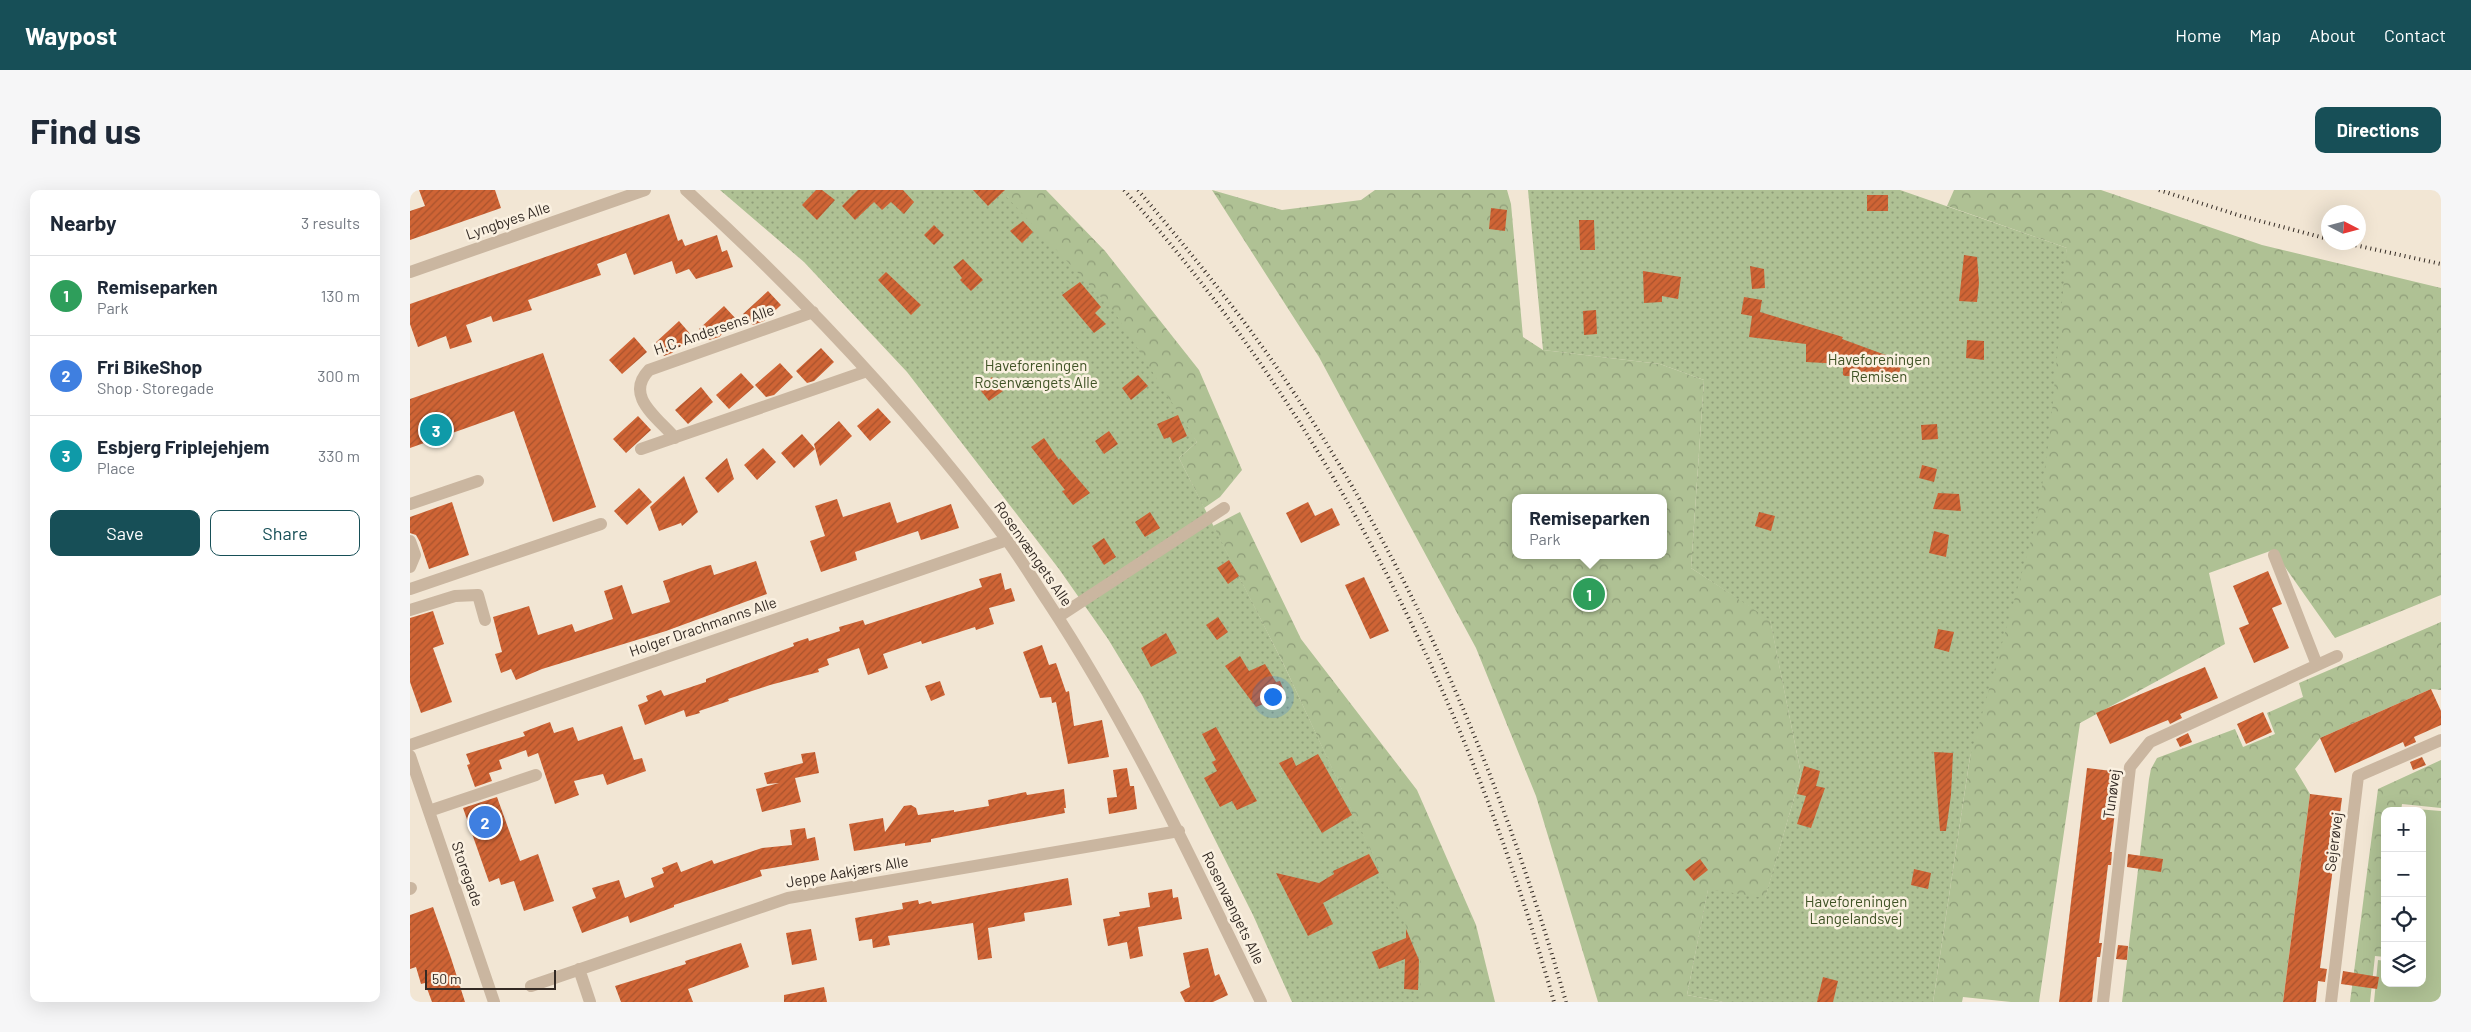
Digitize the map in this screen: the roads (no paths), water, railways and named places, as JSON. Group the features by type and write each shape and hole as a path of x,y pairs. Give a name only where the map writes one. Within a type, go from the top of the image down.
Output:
{"street":[{"name":"Lyngbyes Alle","path":"410,272 645,190"},
{"name":"Rosenvængets Alle","path":"686,190 748,247 813,312 918,428 1007,540 1090,668 1179,831 1261,1002"},
{"name":"H.C. Andersens Alle","path":"675,438 640,399 640,382 649,370 813,312"},
{"path":"641,449 867,371"},
{"path":"410,504 478,481"},
{"path":"1058,617 1224,508"},
{"path":"410,588 601,524"},
{"name":"Holger Drachmanns Alle","path":"410,745 1007,540"},
{"path":"410,541 415,555 410,567"},
{"path":"2274,555 2317,665"},
{"path":"410,610 455,596 478,595 485,620"},
{"name":"Tunøvej","path":"2103,1002 2130,767 2150,742 2337,656"},
{"name":"Sejerøvej","path":"2331,1002 2358,776 2441,740"},
{"name":"Storegade","path":"410,756 494,1002"},
{"path":"429,811 536,775"},
{"name":"Jeppe Aakjærs Alle","path":"531,986 788,898 1179,831"},
{"path":"579,969 590,1002"}],"railway":[{"path":"1124,190 1199,280 1267,373 1329,470 1385,571 1435,675 1480,782 1520,891 1554,1002"},
{"path":"1138,190 1207,274 1273,362 1322,436 1367,512 1408,590 1446,670 1481,751 1512,834 1566,1002"},
{"path":"2159,190 2241,216 2321,237"},
{"path":"2366,248 2441,264"}],"place":[{"name":"Esbjerg Friplejehjem","path":"436,430"},
{"name":"Remiseparken","path":"1589,594"},
{"name":"Fri BikeShop","path":"485,822"}],"park label":[{"name":"Haveforeningen Remisen","path":"1879,368"},
{"name":"Haveforeningen Rosenvængets Alle","path":"1036,374"},
{"name":"Haveforeningen Langelandsvej","path":"1856,910"}]}
